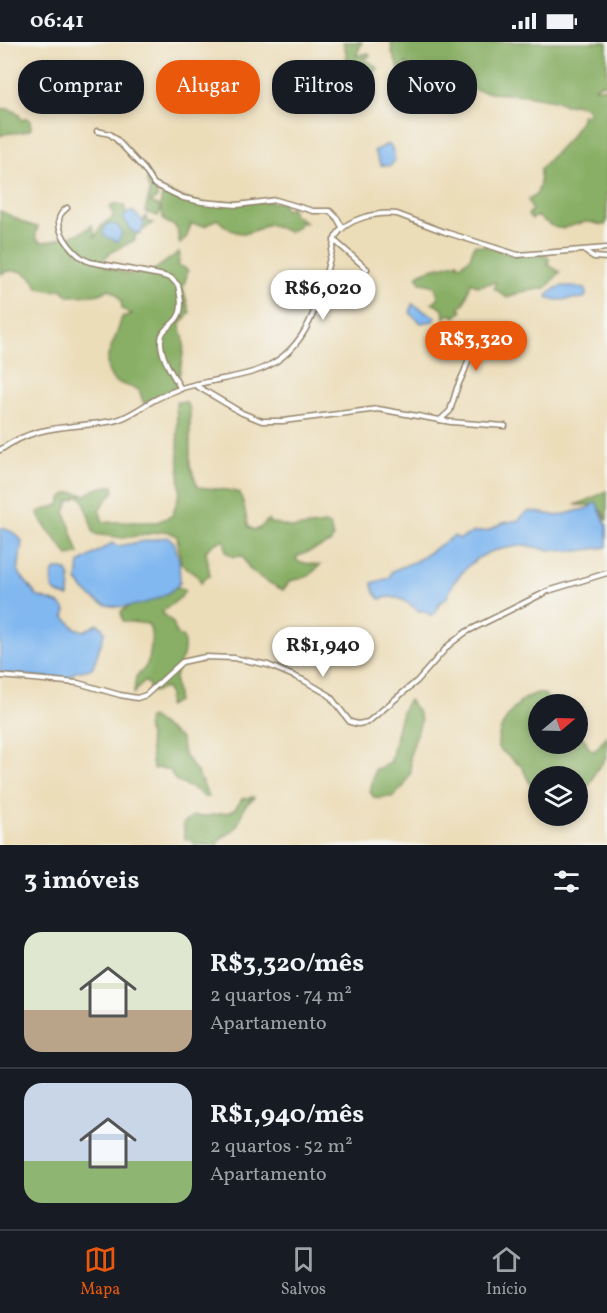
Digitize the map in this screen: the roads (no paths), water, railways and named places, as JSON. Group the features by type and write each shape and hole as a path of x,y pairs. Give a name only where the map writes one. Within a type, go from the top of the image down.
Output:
{"street":[{"path":"97,131 110,134 144,169 154,184 173,194 202,202 222,204 283,201 313,211 330,211 342,227"},
{"path":"67,208 61,214 59,223 68,243 82,259 160,275 171,278 178,285 180,311 177,318 163,331 160,342 168,366 181,389"},
{"path":"0,450 22,436 44,429 122,419 162,396 181,389 266,368 290,350 307,331 334,240 342,227 369,216 397,214 456,236 518,255 607,248"},
{"path":"334,240 367,269"},
{"path":"586,251 594,257 607,258"},
{"path":"440,421 452,407 455,392 470,355 467,339 448,325"},
{"path":"194,385 242,413 262,421 283,421 378,409 440,421 505,426"},
{"path":"0,676 78,683 137,698 146,695 182,662 195,658 234,658 268,665 311,684 329,695 350,722 362,724 368,722 417,681 449,645 480,623 548,591 607,573"}],"water":[{"path":"388,144 392,148 395,160 390,166 381,165 374,151"},
{"path":"133,211 144,223 141,234 132,231 123,218 128,212"},
{"path":"107,224 120,228 122,233 118,242 104,236 103,232"},
{"path":"563,286 585,288 586,296 558,300 548,298 547,296 556,288"},
{"path":"412,304 436,317 433,321 421,323 410,313"},
{"path":"596,502 607,526 607,547 577,551 548,550 525,545 490,552 468,566 454,582 446,599 440,602 436,612 431,616 425,611 418,611 400,599 391,597 380,599 374,592 372,583 389,578 392,571 416,561 454,536 460,539 474,532 487,531 503,523 519,520 530,511 558,516 588,508"},
{"path":"0,528 7,529 22,541 18,572 37,596 60,604 66,611 64,616 75,628 84,631 98,624 105,631 93,667 77,671 69,680 0,673"},
{"path":"167,537 174,542 179,560 180,583 156,599 136,605 106,605 97,601 77,581 79,563 112,543 118,546"},
{"path":"56,569 67,571 70,578 69,597 57,593 52,588 52,574"}]}
